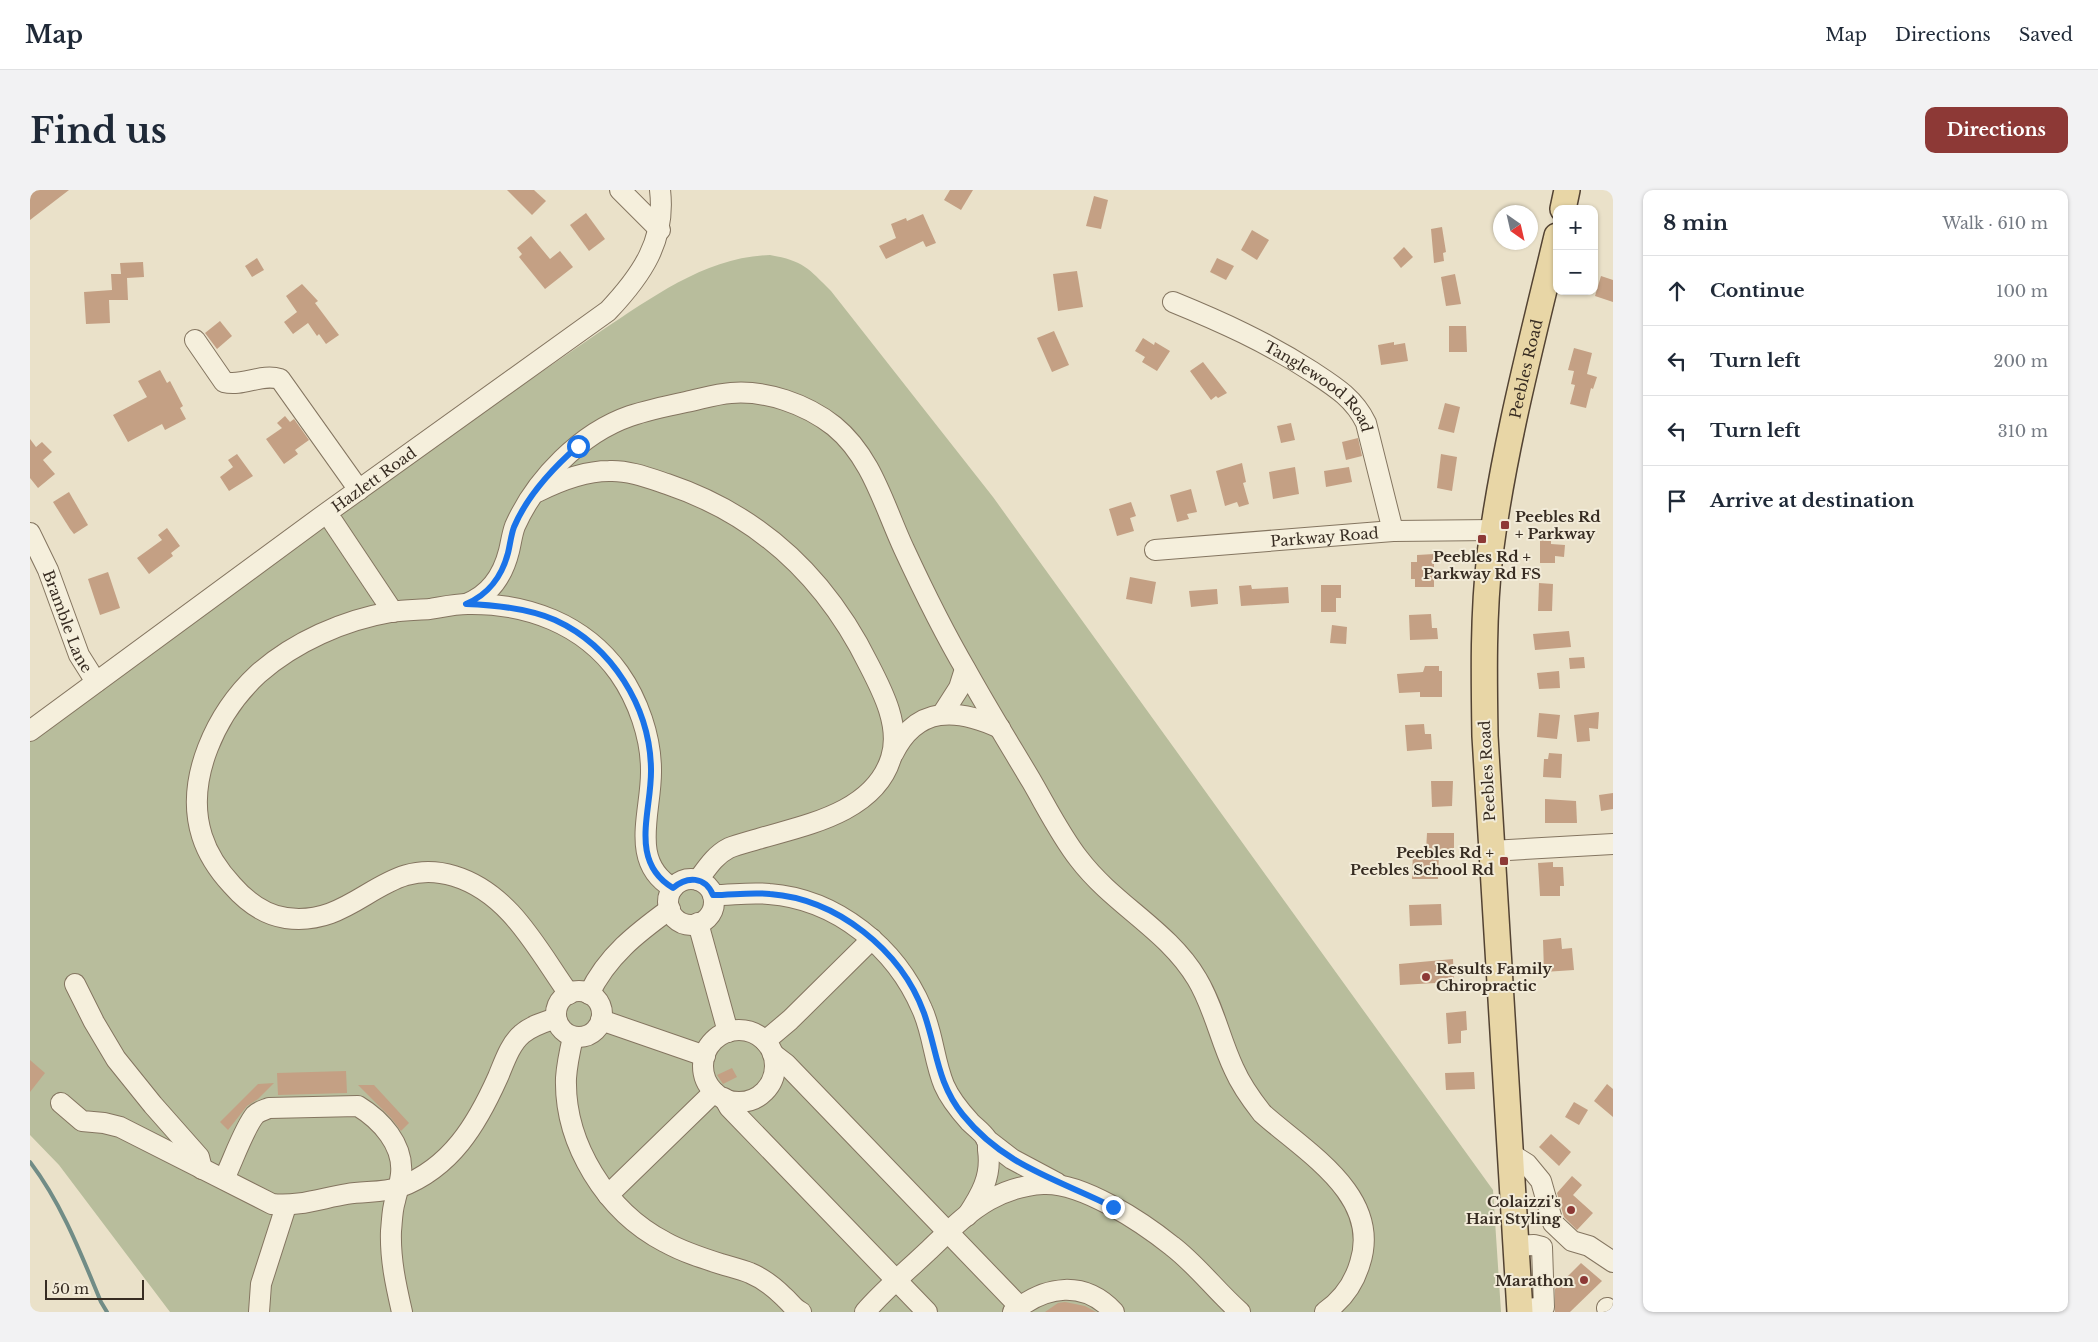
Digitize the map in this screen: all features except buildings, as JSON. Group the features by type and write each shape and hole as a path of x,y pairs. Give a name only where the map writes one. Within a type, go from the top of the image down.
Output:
{"main road":[{"path":"1564,205 1567,190"},
{"name":"Peebles Road","path":"1520,1311 1491,851 1484,674 1488,578 1503,473 1554,250"}],"street":[{"path":"620,190 660,230"},
{"name":"Hazlett Road","path":"30,731 359,490 608,311 622,297 642,269 660,230 662,210 660,190"},
{"name":"Tanglewood Road","path":"1173,302 1262,340 1347,395 1366,423 1393,531"},
{"path":"196,340 224,382 233,384 259,378 273,377 280,379 359,490"},
{"path":"466,604 479,597 496,581 505,566 514,527 535,492 562,460 578,446 611,424 628,417 727,393 756,394 792,403 832,424 849,440 866,462 922,587 965,669 1079,859 1112,894 1173,947 1197,979 1215,1018 1233,1068 1252,1100 1268,1118 1338,1179 1358,1208 1364,1240 1362,1258 1356,1276 1345,1294 1325,1312"},
{"path":"535,492 594,472 610,470 625,472 680,488 738,516 764,533 809,575 824,592 864,653 889,709 893,736 891,758"},
{"path":"333,522 394,612"},
{"name":"Parkway Road","path":"1156,550 1393,531 1494,530"},
{"name":"Bramble Lane","path":"30,533 48,570 78,655 96,682"},
{"path":"569,994 510,912 485,890 466,881 432,872 415,873 382,884 339,912 324,916 294,919 267,913 253,905 239,893 226,878 207,849 201,834 197,798 205,756 213,735 237,697 267,666 301,644 346,625 394,612 466,604 513,608 554,619 590,641 606,657 621,675 640,714 650,752 651,791 646,826 646,852 650,863 662,882 673,888"},
{"path":"943,713 959,688 965,669"},
{"path":"889,709 903,719 922,722"},
{"path":"698,880 714,859 730,847 820,820 847,808 872,789 882,775 904,734 922,722 943,713 967,715 1000,728"},
{"path":"1491,851 1613,844"},
{"path":"684,880 698,880 706,885 713,895 711,913 698,923 682,922 674,917 670,909 669,896 673,888 684,880"},
{"path":"713,895 751,893 790,897 837,915 857,927 890,956 904,974 915,994 929,1029 938,1070 952,1101 986,1139 1012,1159 1062,1185 1113,1207 1145,1226 1174,1247 1240,1312"},
{"path":"589,994 598,976 622,947 634,935 670,909"},
{"path":"698,923 728,1032"},
{"path":"769,1048 804,1006 872,940"},
{"path":"75,984 94,1022 116,1059 152,1105 199,1157 202,1162 202,1168"},
{"path":"579,991 589,994 598,1002 601,1020 592,1033 583,1037 573,1037 564,1032 556,1018 557,1007 561,1000 569,994 579,991"},
{"path":"61,1103 82,1122 120,1126 263,1200 286,1206 346,1194 399,1187 422,1176 444,1160 459,1145 482,1111 516,1040 529,1028 556,1018"},
{"path":"601,1020 705,1056"},
{"path":"927,1312 707,1082 704,1073 705,1056 713,1042 728,1032 747,1031 757,1035 949,1232 1016,1309 1043,1294 1055,1290 1071,1290 1094,1295 1104,1301 1114,1312"},
{"path":"573,1037 566,1080 572,1121 584,1157 596,1179 608,1195 646,1232 682,1251 750,1272 784,1297 799,1312"},
{"path":"719,1095 735,1102 746,1101 764,1092 770,1085 774,1073 769,1048"},
{"path":"608,1195 719,1095"},
{"path":"224,1179 249,1126 255,1115 260,1111 269,1108 358,1106 368,1112 392,1138 401,1162 399,1187 394,1202 391,1233 394,1274 402,1312"},
{"path":"967,1216 985,1186 988,1164 986,1139"},
{"path":"1511,1154 1527,1164 1541,1181 1553,1223 1572,1240 1589,1246 1613,1262"},
{"path":"864,1312 949,1232 988,1201 1010,1191 1044,1184 1062,1185"},
{"path":"259,1312 261,1284 286,1206"}],"green space":[{"path":"770,255 791,260 805,267 831,291 993,497 1493,1190 1501,1312 170,1312 59,1165 30,1135 30,738 414,461 640,305 702,271 746,257"}],"waterway":[{"path":"30,1162 61,1212 107,1312"}],"place":[{"name":"Peebles Rd + Parkway","path":"1505,525"},
{"name":"Peebles Rd + Parkway Rd FS","path":"1482,539"},
{"name":"Peebles Rd + Peebles School Rd","path":"1504,861"},
{"name":"Results Family Chiropractic","path":"1426,977"},
{"name":"Colaizzi's Hair Styling","path":"1571,1210"},
{"name":"Marathon","path":"1584,1280"}],"route":[{"path":"578,446 562,460 535,492 514,527 505,566 496,581 479,597 466,604 513,608 554,619 590,641 621,675 640,714 650,752 651,791 646,826 646,852 650,863 662,882 673,888 684,880 698,880 706,885 713,895 751,893 790,897 837,915 857,927 890,956 904,974 923,1011 944,1086 952,1101 964,1116 993,1145 1012,1159 1062,1185 1113,1207"}]}
